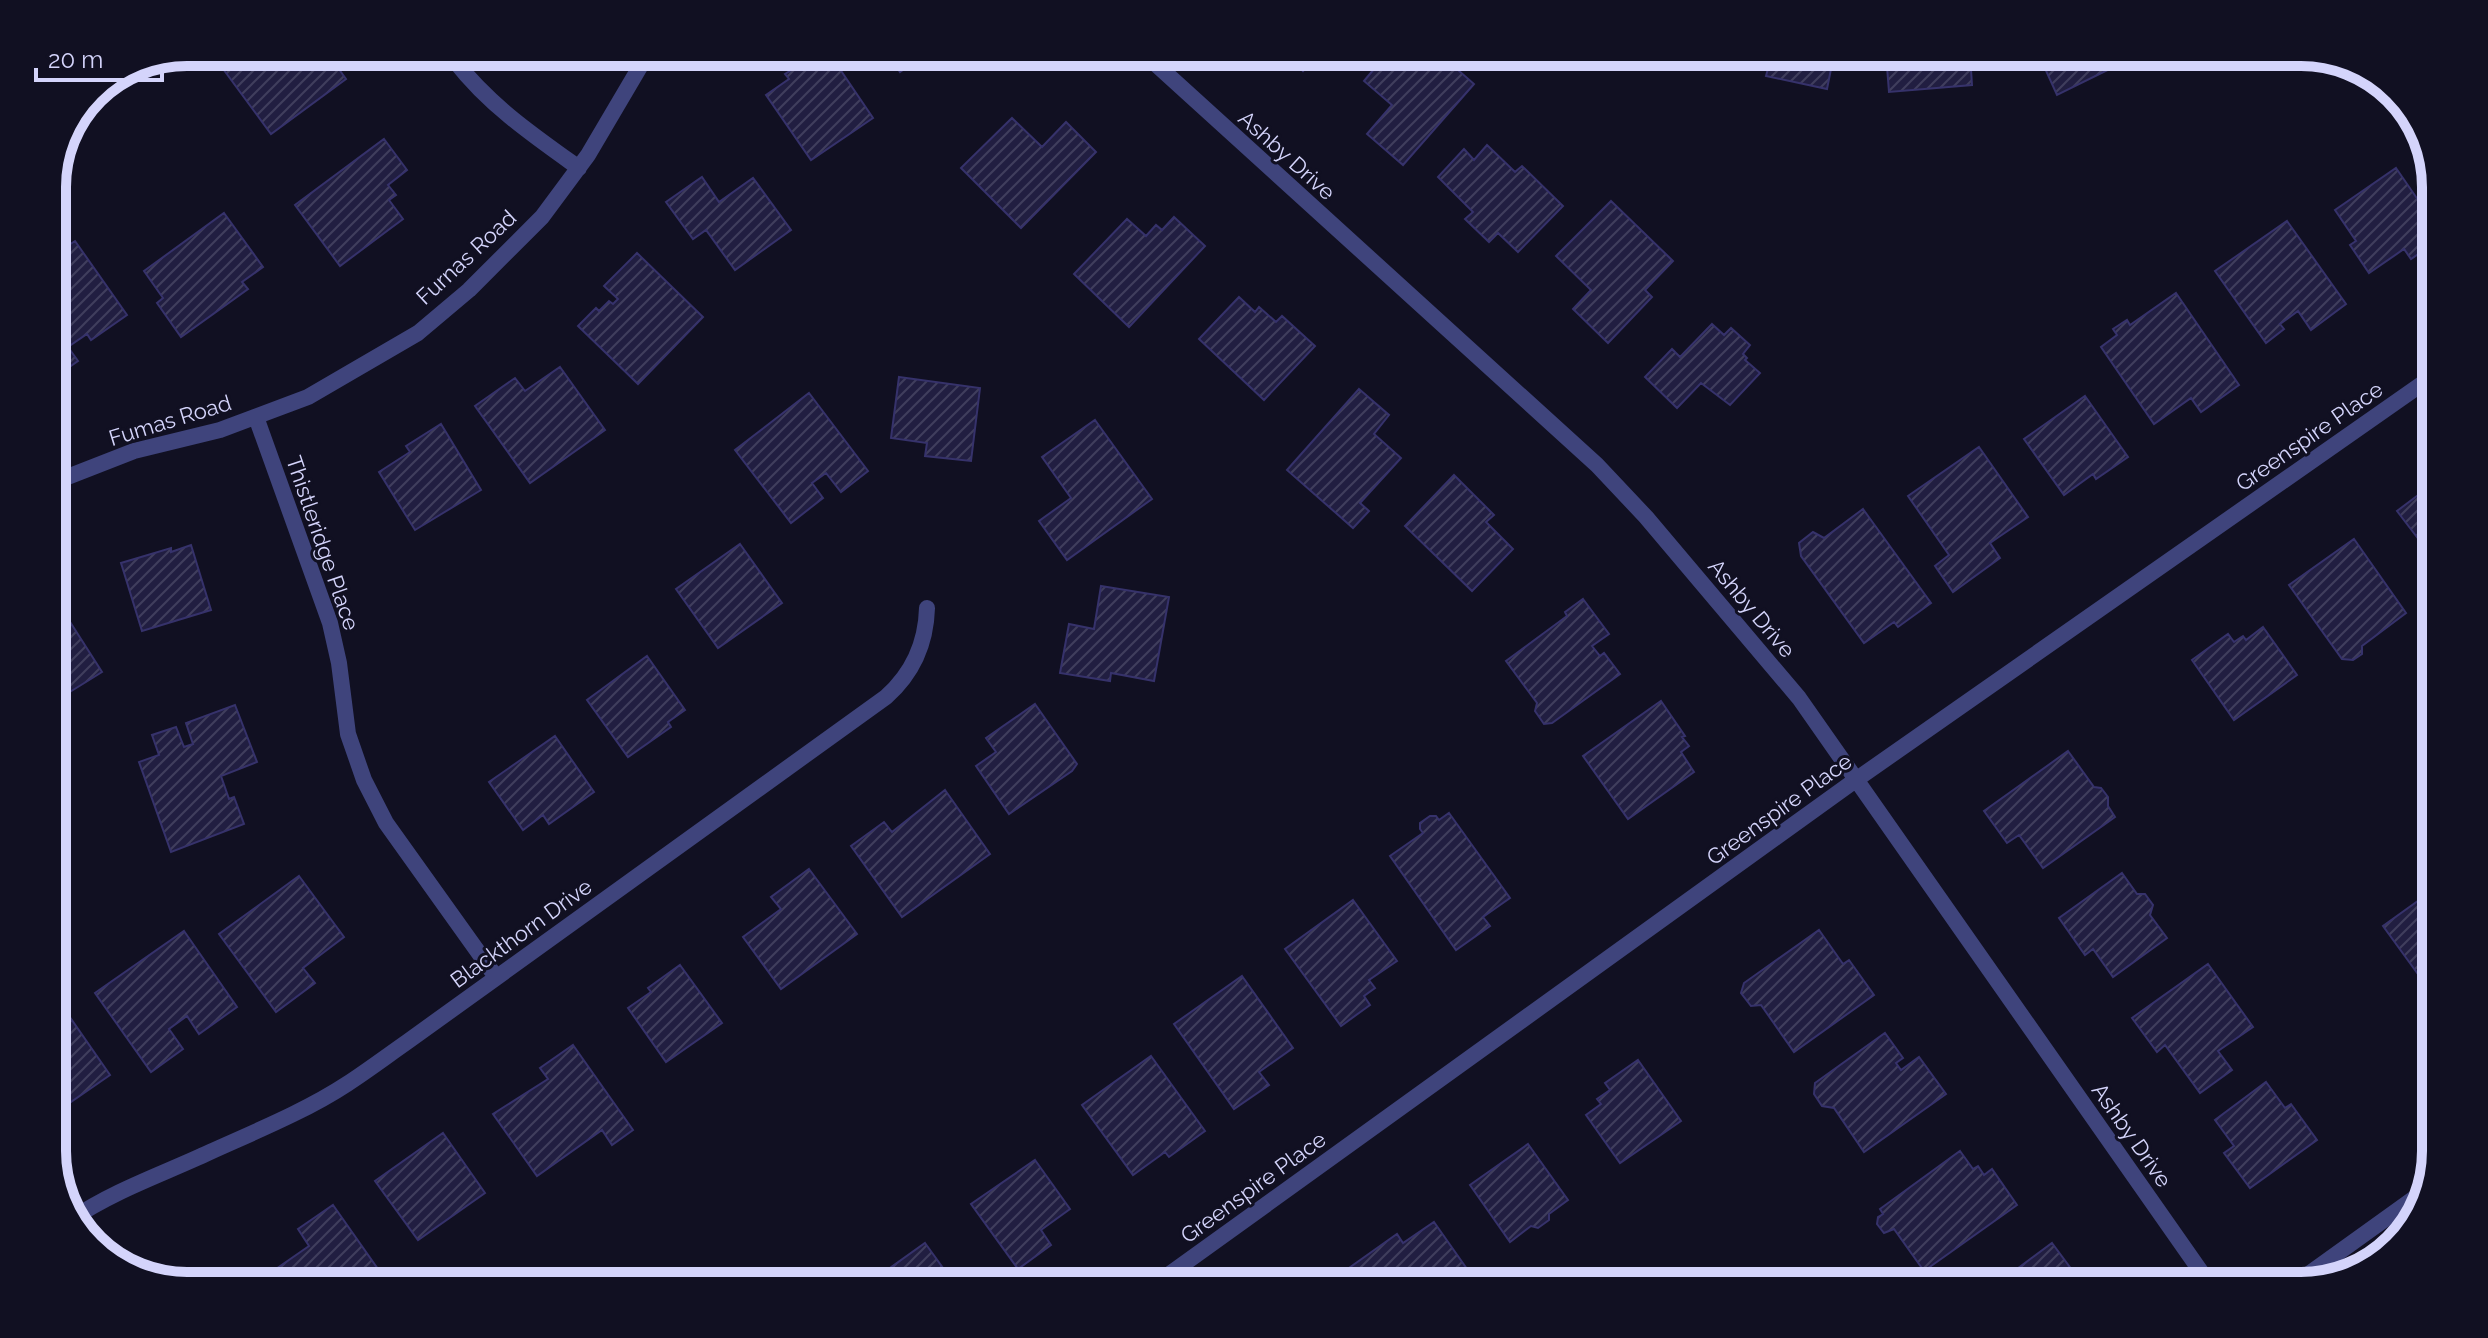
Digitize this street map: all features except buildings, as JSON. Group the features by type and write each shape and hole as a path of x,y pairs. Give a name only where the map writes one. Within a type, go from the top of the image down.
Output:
{"street":[{"path":"459,66 489,99 519,125 579,168"},
{"name":"Furnas Road","path":"256,417 308,397 362,368 418,333 469,290 542,217 579,168 640,66"},
{"name":"Ashby Drive","path":"1158,66 1597,465 1646,517 1789,686 2201,1272"},
{"name":"Greenspire Place","path":"1172,1272 1857,779 2422,384"},
{"name":"Fumas Road","path":"66,478 134,451 220,430 256,417"},
{"name":"Thistleridge Place","path":"256,417 330,623 339,663 348,734 367,788 386,823 496,977"},
{"name":"Blackthorn Drive","path":"82,1212 93,1204 293,1114 344,1087 886,697 903,682 915,663 926,631 927,608"},
{"path":"2312,1271 2412,1200"}]}
